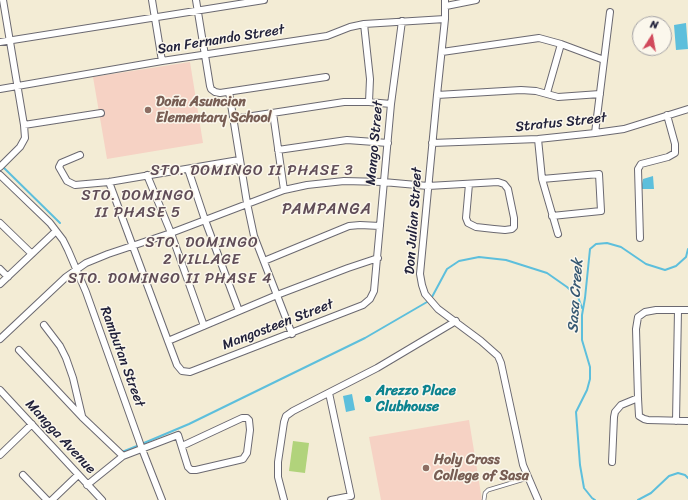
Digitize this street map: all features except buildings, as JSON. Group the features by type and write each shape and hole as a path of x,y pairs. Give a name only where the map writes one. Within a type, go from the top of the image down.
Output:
{"street":[{"path":"0,167 20,147 25,138 3,0"},
{"path":"152,0 162,62"},
{"path":"196,0 211,89 215,92 229,92 326,77"},
{"path":"0,42 264,0"},
{"path":"446,3 476,0"},
{"name":"Don Julian Street","path":"446,3 446,19 432,143 420,274 422,285 425,294 432,302 481,340 498,356 501,363 523,464 538,500"},
{"path":"595,133 610,12"},
{"name":"San Fernando Street","path":"0,89 327,36 350,27 364,24 446,19"},
{"name":"Mango Street","path":"374,291 391,104 402,21"},
{"path":"364,24 370,79 369,102"},
{"path":"442,52 528,39 546,40 561,44 604,60"},
{"path":"547,93 561,44"},
{"path":"437,95 507,91 536,91 561,97 600,94"},
{"path":"229,92 239,160 254,236 292,334"},
{"path":"233,119 344,102 391,104"},
{"name":"Stratus Street","path":"432,143 538,139 595,133 624,129 668,116 688,108"},
{"path":"273,113 284,190"},
{"path":"24,125 101,114"},
{"path":"640,238 638,169 641,164 668,157 674,153 675,144 668,116"},
{"path":"538,139 542,179 558,234"},
{"path":"278,150 347,140 388,143"},
{"path":"80,155 59,165 70,184 79,185 109,182 239,160"},
{"path":"188,169 205,220 239,311"},
{"path":"542,179 599,174 601,211 552,216"},
{"name":"Rambutan Street","path":"0,175 56,231 77,268 142,449 162,500"},
{"path":"148,175 171,233 204,326"},
{"path":"0,339 51,290 77,268 94,259 133,247 284,190 308,185 344,181 383,182 428,186 502,182 507,186 514,218 514,227 510,230 505,230 476,227 468,223 466,218 469,184"},
{"path":"109,182 168,341 277,295 378,258"},
{"path":"0,224 32,254"},
{"path":"264,261 349,226 380,226"},
{"path":"0,284 56,231"},
{"path":"0,269 8,277"},
{"name":"Mangosteen Street","path":"168,341 180,369 185,372 190,372 292,334 363,305 370,299 374,291"},
{"path":"676,421 678,310"},
{"path":"688,310 645,312 638,317 636,329 638,412 641,418 648,420 688,421"},
{"path":"284,500 278,470 286,416 377,368 456,321"},
{"path":"44,325 60,346 66,358 73,378 82,417"},
{"path":"0,328 5,334"},
{"path":"19,350 82,417 123,456"},
{"name":"Mangga Avenue","path":"0,390 102,500"},
{"path":"329,393 351,496 331,500"},
{"path":"612,462 614,416 621,405 638,398"},
{"path":"88,485 123,456 178,435 188,467 191,470 243,459 247,453 250,430 249,420 242,418 182,446"},
{"path":"0,454 32,424"},
{"path":"23,475 47,500"},
{"path":"52,500 78,475"}],"lane":[{"path":"484,500 485,493 488,490 528,478"}],"shaded area":[{"name":"Doña Asuncion Elementary School","path":"190,62 203,143 107,159 93,77"},
{"name":"Holy Cross College of Sasa","path":"469,420 482,500 381,500 369,437"}],"green space":[{"path":"293,441 309,443 305,473 289,471"}],"water":[{"path":"686,23 688,49 676,50 674,25"},
{"path":"653,176 654,189 641,189 643,179"},
{"path":"352,394 355,410 346,412 343,396"}],"waterway":[{"path":"3,167 60,223"},
{"name":"Sasa Creek","path":"595,500 584,488 580,465 576,412 587,390 590,379 590,367 582,340 582,315 590,249 596,244 607,243 621,247 646,264 665,270 676,266 686,257 688,249"},
{"path":"432,297 447,269 459,261 479,257 506,260 547,273 578,297 582,308"},
{"path":"144,443 189,424 365,338 427,302"},
{"path":"122,452 137,446"},
{"name":"Sasa Creek","path":"638,500 651,493 669,476 678,473 685,475 688,478"}],"place":[{"name":"Doña Asuncion Elementary School","path":"148,110"},
{"name":"Arezzo Place Clubhouse","path":"368,399"},
{"name":"Holy Cross College of Sasa","path":"426,468"}],"district":[{"name":"STO. DOMINGO II PHASE 3","path":"252,171"},
{"name":"STO. DOMINGO II PHASE 5","path":"138,204"},
{"name":"PAMPANGA","path":"327,210"},
{"name":"STO. DOMINGO 2 VILLAGE","path":"202,252"},
{"name":"STO. DOMINGO II PHASE 4","path":"170,279"}]}
